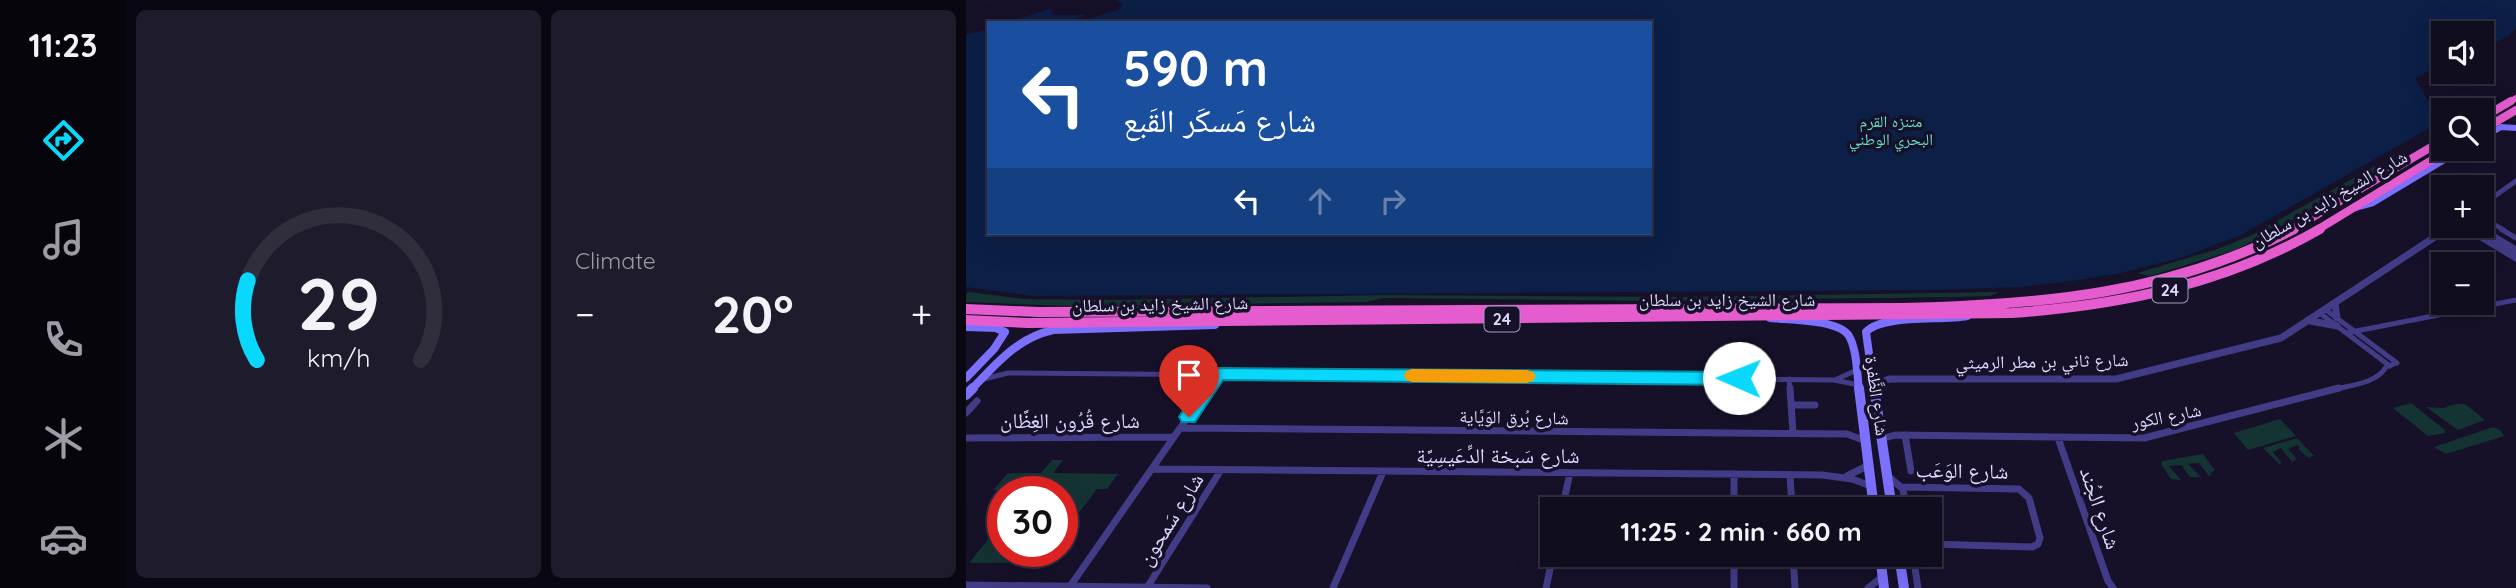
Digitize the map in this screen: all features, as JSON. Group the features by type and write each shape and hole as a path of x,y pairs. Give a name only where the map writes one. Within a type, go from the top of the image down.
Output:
{"highway":[{"path":"2494,111 2516,98"},
{"path":"2494,123 2516,110"},
{"name":"شارع الشيخ زايد بن سلطان","path":"966,309 1050,312 1869,307 2051,300 2143,285 2237,256 2283,234 2431,147"},
{"name":"شارع الشيخ زايد بن سلطان","path":"966,320 1028,323 1763,317 1976,314 2083,307 2178,288 2268,256 2431,160"}],"main road":[{"path":"2494,131 2501,127 2516,128"},
{"path":"2349,209 2375,202 2443,161"},
{"name":"شارع الظَّفرة","path":"1890,497 1870,368 1867,330 1877,324 1938,321 1976,314"},
{"name":"شارع الظَّفرة","path":"1763,317 1832,324 1846,332 1857,370 1873,497"},
{"path":"966,395 1026,338 1045,331 1191,327 1240,321"},
{"path":"966,327 996,328 1005,332 1003,339 966,378"},
{"path":"1852,347 1867,346"},
{"path":"981,363 998,355 1002,356 997,364"},
{"path":"1901,567 1905,588"}],"street":[{"path":"2494,197 2516,181"},
{"path":"2494,225 2516,244"},
{"path":"2494,236 2516,244"},
{"name":"شارع ثاني بن مطر الرميثي","path":"1873,386 1889,379 2124,378 2281,338 2432,238"},
{"path":"2487,238 2516,258"},
{"path":"2346,333 2516,300"},
{"path":"2335,304 2337,323"},
{"path":"2324,312 2346,333 2394,364"},
{"path":"2310,321 2337,323 2354,331 2394,364"},
{"path":"997,364 1008,373"},
{"name":"شارع الكور","path":"1881,434 2150,437 2374,379 2394,364"},
{"path":"1870,368 1889,379"},
{"path":"1835,380 1857,370"},
{"path":"981,380 1008,373 1218,374 1788,379 1835,380 1859,385"},
{"path":"1071,585 1218,374"},
{"path":"1788,379 1793,433"},
{"name":"شارع قُرُون الغِظَّان","path":"966,413 977,401"},
{"path":"1791,405 1815,405"},
{"path":"1847,434 1864,424"},
{"name":"شارع بُرق الوَيَّاية","path":"1181,428 1847,434 1866,441"},
{"name":"شارع الظَّفرة","path":"1905,435 1911,471"},
{"name":"شارع قُرُون الغِظَّان","path":"966,438 1174,437"},
{"name":"شارع الجُند","path":"2058,438 2108,581 2113,588"},
{"name":"شارع سَبخة الدِّعَيسِيَّة","path":"1844,476 1857,473 1869,465"},
{"name":"شارع سَبخة الدِّعَيسِيَّة","path":"1152,469 1844,476 1858,479 1872,487"},
{"name":"شارع سَمحون","path":"1148,586 1221,470"},
{"path":"1333,588 1383,472"},
{"path":"1565,497 1570,473"},
{"path":"1734,474 1734,497"},
{"path":"1887,474 1901,487 1903,497"},
{"path":"1790,475 1791,497"},
{"name":"شارع الوَعَب","path":"1901,487 2019,489 2029,498 2040,541 2032,547 1942,544"},
{"path":"1546,588 1550,567"},
{"path":"1734,567 1734,588"},
{"path":"1794,567 1795,588"},
{"path":"1915,567 1919,588"},
{"path":"1868,588 1884,582"},
{"path":"966,585 1207,588"}],"green space":[{"path":"2375,166 2381,168 2235,250 2150,276 2137,273 2215,250 2250,236"},
{"path":"969,292 1023,299 1118,300 1383,295 1680,297 1999,292 1990,296 1953,297 1654,301 1384,298 1366,302 1069,306 966,302 966,294"},
{"path":"2411,403 2445,430 2445,433 2428,436 2393,408"},
{"path":"2465,404 2485,420 2458,430 2426,407 2443,408"},
{"path":"2280,419 2296,436 2248,450 2234,433"},
{"path":"2493,427 2500,430 2504,436 2446,454 2434,447"},
{"path":"2297,438 2314,456 2309,457 2310,459 2298,449 2298,445 2288,449 2297,459 2292,462 2281,448 2273,452 2282,463 2279,464 2263,448"},
{"path":"2203,454 2215,470 2210,473 2212,475 2209,476 2199,463 2188,464 2201,477 2190,477 2181,465 2169,466 2181,480 2171,479 2161,464 2162,461"},
{"path":"1052,460 1063,460 1053,473 1118,474 1107,489 1097,489 1078,514 1078,476 1005,476 1008,473 1041,473"},
{"path":"987,541 987,563 969,563"}],"water":[{"name":"متنزه القرم البحري الوطني","path":"1117,0 2516,0 2516,28 2507,37 2494,43 2494,21 2431,21 2431,70 2415,78 2431,106 2431,127 2241,235 2180,258 2121,273 2021,287 1930,290 1034,296 966,287 966,35 987,30 987,47 984,48 987,48 987,235 1652,235 1652,21 1081,21 1120,9 1123,5"},
{"path":"1052,8 1051,12 1055,15 1086,15 1071,21 1012,21"}],"slow traffic":[{"path":"1412,375 1527,376"}],"route":[{"path":"1189,417 1218,374 1739,378"}]}
